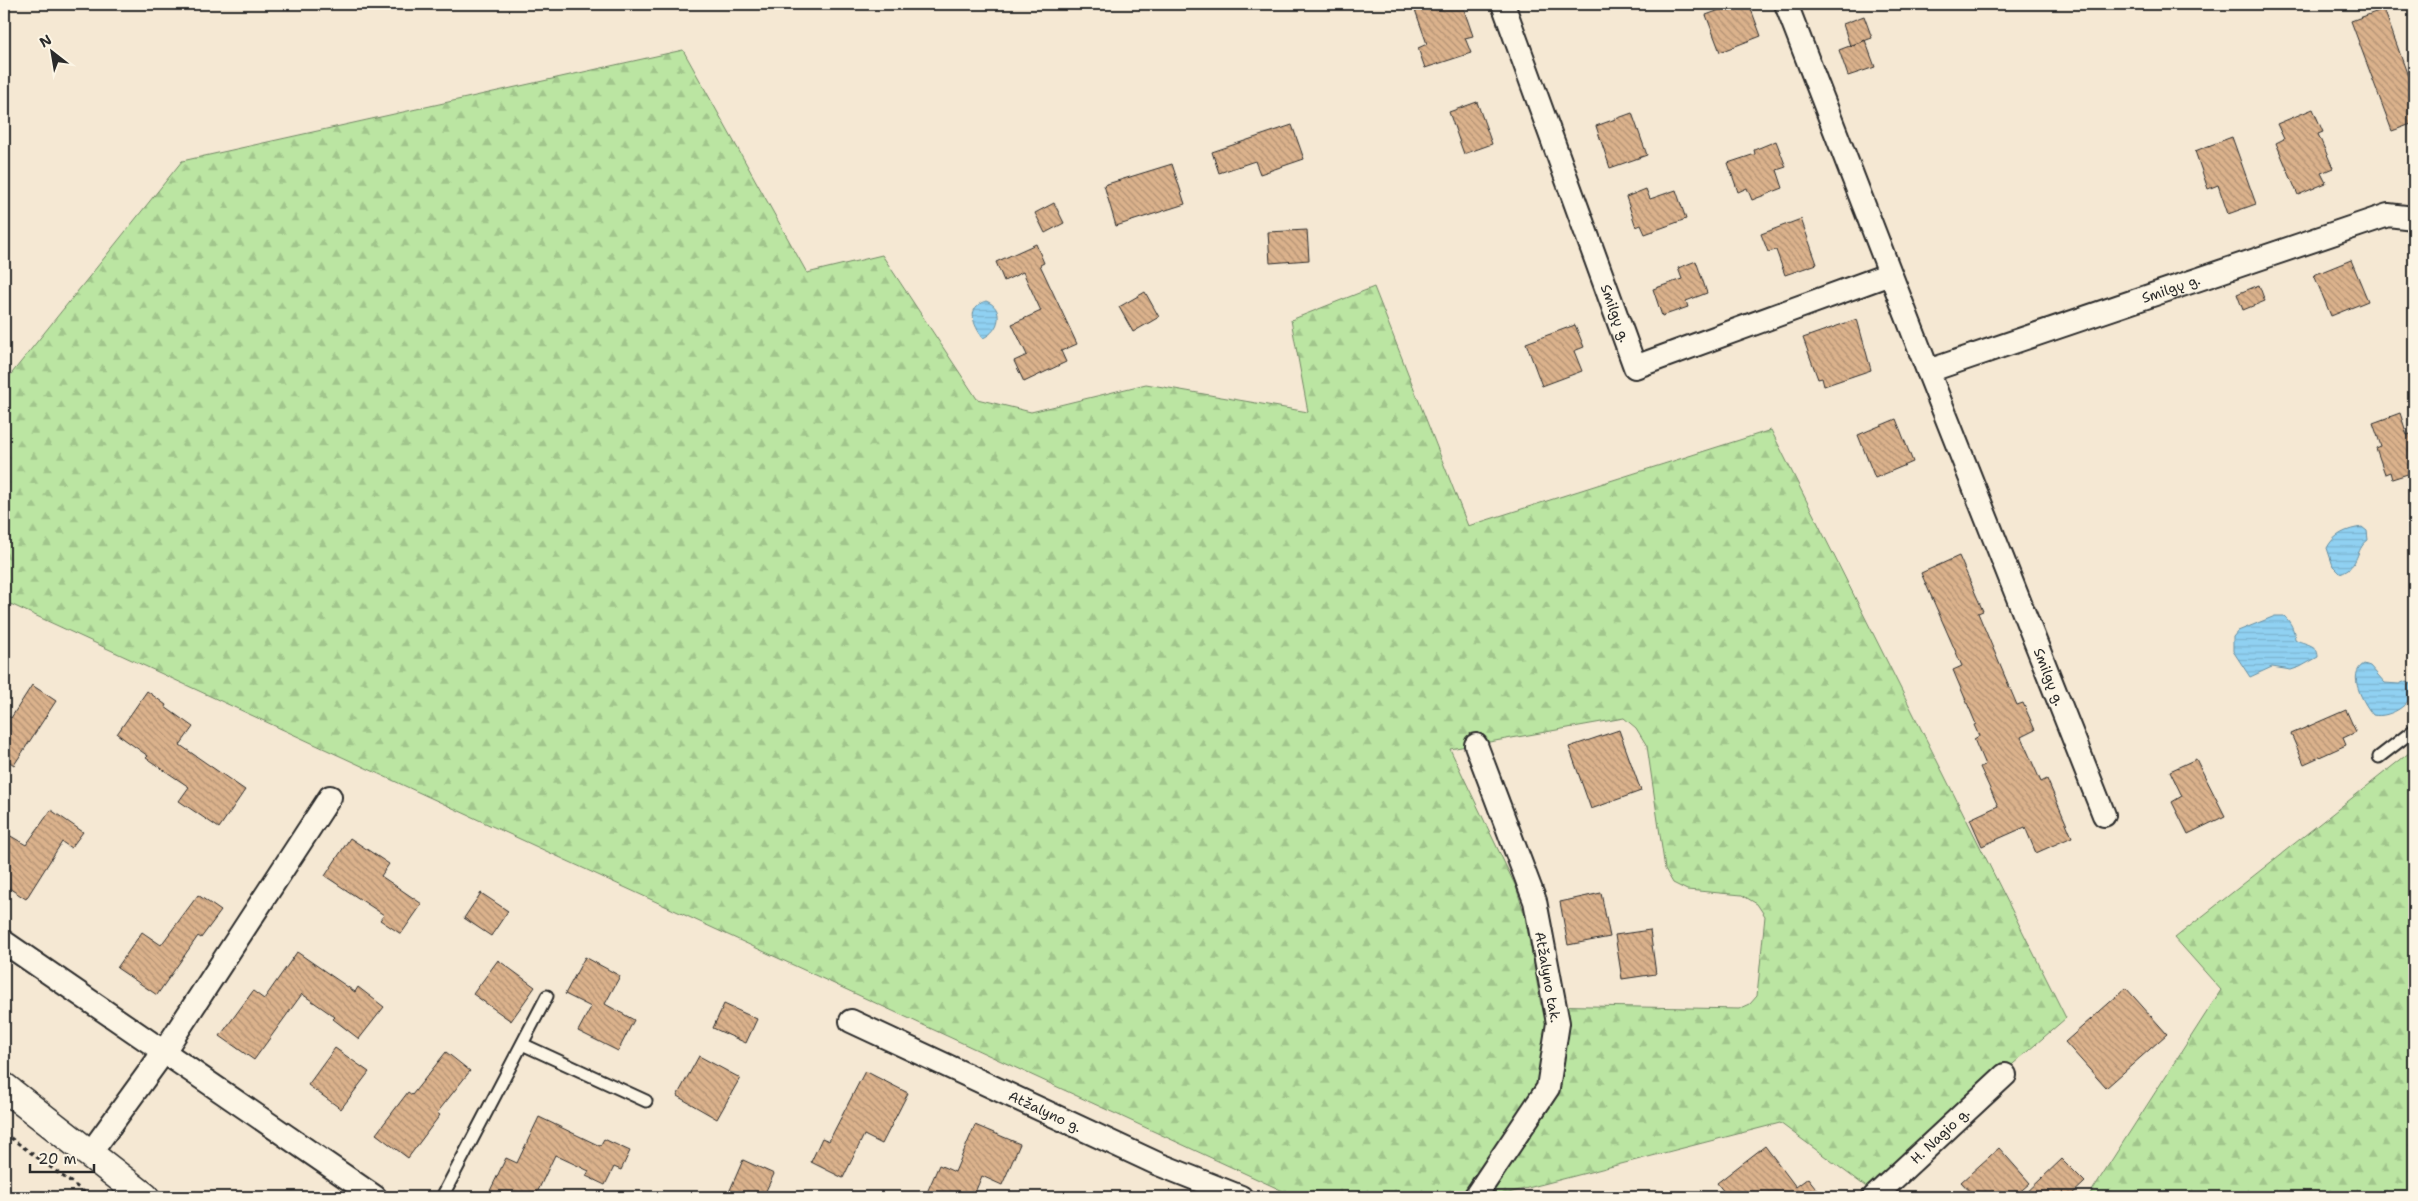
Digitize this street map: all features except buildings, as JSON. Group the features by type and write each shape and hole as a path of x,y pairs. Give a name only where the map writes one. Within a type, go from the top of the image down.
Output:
{"main road":[{"path":"4,1087 144,1197"}],"street":[{"name":"Smilgų g.","path":"1503,4 1635,367 1890,274"},
{"name":"Smilgų g.","path":"1786,4 1928,371 2104,815"},
{"name":"Smilgų g.","path":"1928,371 2388,215 2414,218"},
{"name":"Atžalyno tak.","path":"1475,1197 1548,1088 1558,1023 1535,901 1476,745"},
{"path":"89,1155 163,1052 330,797"},
{"path":"4,942 374,1197"},
{"name":"Atžalyno g.","path":"852,1021 1158,1164 1241,1197"},
{"name":"H. Nagio g.","path":"1874,1197 2005,1075"}],"lane":[{"path":"2379,757 2414,730"},
{"path":"442,1197 547,996"},
{"path":"522,1044 646,1102"}],"path":[{"path":"4,1133 91,1197"}],"green space":[{"path":"683,50 807,273 882,255 977,399 1031,412 1146,384 1308,412 1291,320 1374,287 1468,526 1771,430 2066,1018 1869,1189 1780,1123 1493,1197 1296,1197 4,601 4,383 182,161","holes":["1624,718 1636,728 1647,746 1665,869 1673,883 1687,890 1742,895 1757,904 1765,916 1757,996 1750,1004 1739,1009 1541,1005 1525,916 1516,887 1450,749"]},
{"path":"2414,749 2414,1197 2088,1197 2221,990 2175,938"}],"water":[{"path":"986,301 996,309 998,320 989,335 983,338 976,328 973,317 976,307"},
{"path":"2362,527 2367,531 2368,540 2351,566 2340,573 2333,566 2327,548 2333,539 2342,533"},
{"path":"2275,616 2284,616 2292,626 2295,639 2316,649 2318,657 2291,670 2272,667 2250,677 2233,651 2233,637 2238,631"},
{"path":"2364,664 2370,666 2385,683 2399,684 2406,681 2412,683 2413,690 2407,703 2394,712 2380,716 2373,715 2358,689 2357,675 2359,669"}]}
